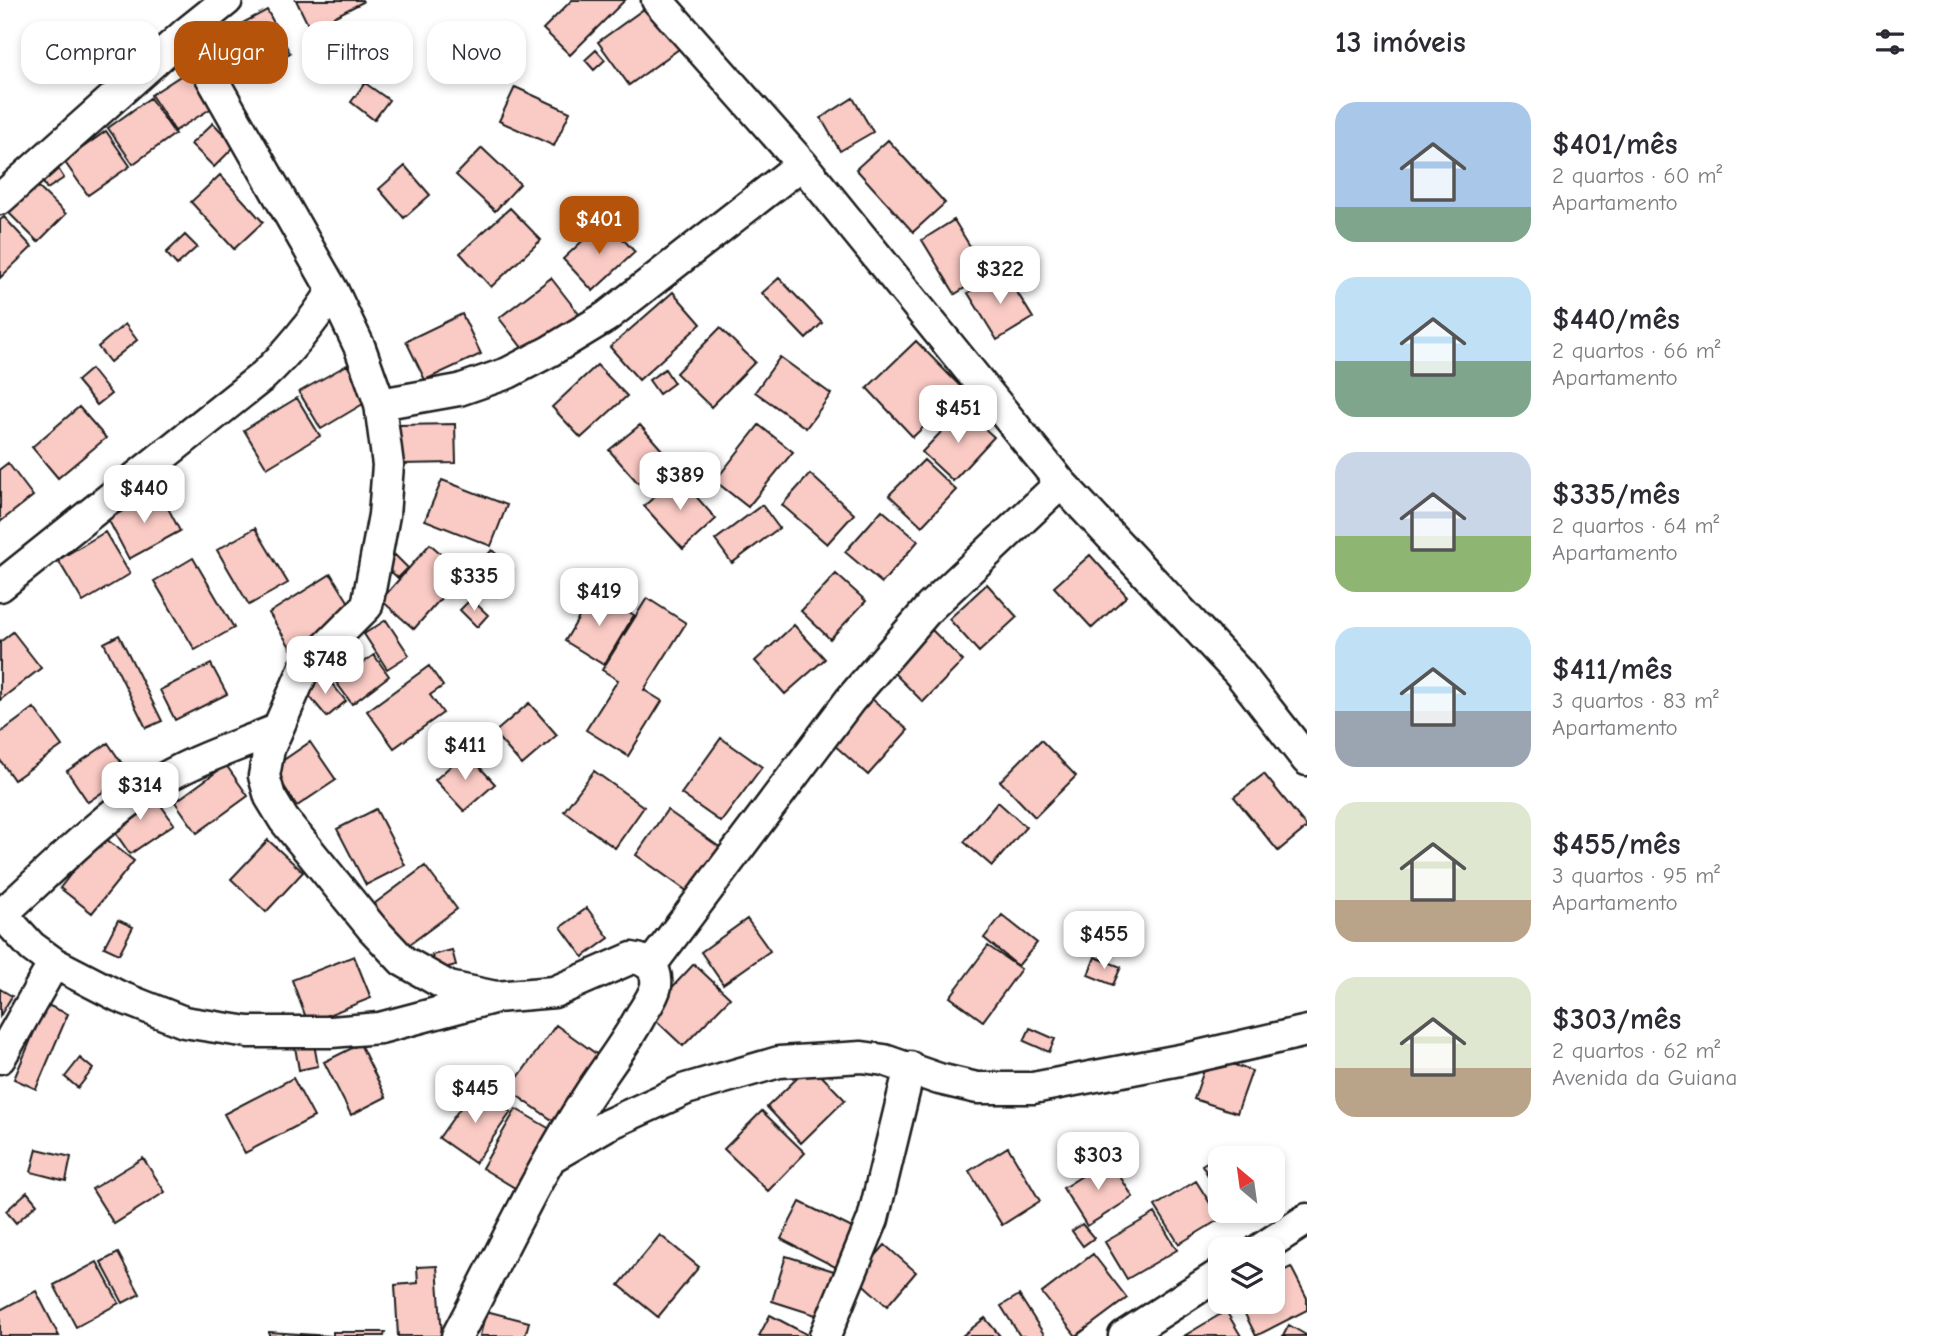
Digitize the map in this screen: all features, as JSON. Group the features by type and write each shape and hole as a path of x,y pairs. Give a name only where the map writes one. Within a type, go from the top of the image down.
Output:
{"street":[{"path":"201,21 227,0"},
{"path":"657,0 802,164 1061,483 1239,673 1307,760"},
{"path":"0,199 174,44"},
{"path":"215,84 333,291 360,348 380,404 388,466 384,515 367,606 304,669 269,749 264,776 270,797 284,820 349,901 403,961 449,987 496,997"},
{"path":"380,404 458,390 509,373 550,351 606,317 802,164"},
{"path":"0,586 263,376 291,350 333,291"},
{"path":"651,965 859,690 930,607 1061,483"},
{"path":"276,730 182,769 155,784 102,824 1,913 32,947 54,963 118,996 184,1022 248,1032 331,1032 380,1028 496,997 554,992 632,958 651,965 655,973 656,987 623,1048 589,1095 552,1157 457,1336"},
{"path":"0,1058 54,963"},
{"path":"552,1157 607,1125 686,1089 779,1062 862,1057 910,1067 939,1079 977,1088 1033,1088 1185,1059 1307,1031"},
{"path":"825,1336 873,1219 910,1067"},
{"path":"1279,1237 1307,1219"},
{"path":"1128,1335 1208,1282"}],"building":[{"path":"296,0 363,2 326,21 306,21"},
{"path":"572,0 625,0 570,55 543,29"},
{"path":"648,6 679,49 629,85 598,42"},
{"path":"267,10 273,21 246,21"},
{"path":"596,50 605,60 594,70 585,60"},
{"path":"174,80 174,84 212,84 223,101 175,131 151,95"},
{"path":"364,84 389,100 374,120 351,102"},
{"path":"515,87 570,112 554,146 499,121"},
{"path":"150,98 175,134 133,164 108,128"},
{"path":"853,98 873,132 840,151 821,118"},
{"path":"213,123 235,146 214,167 191,144"},
{"path":"106,131 130,166 88,195 64,161"},
{"path":"888,140 945,203 913,232 856,169"},
{"path":"482,148 520,184 495,211 456,175"},
{"path":"55,164 64,178 47,189 39,175"},
{"path":"405,166 430,195 404,218 379,189"},
{"path":"220,175 263,222 234,249 191,202"},
{"path":"36,185 66,214 38,242 9,213"},
{"path":"510,208 541,240 491,287 460,253"},
{"path":"4,217 32,247 0,278 0,220"},
{"path":"605,220 635,252 593,291 563,259"},
{"path":"954,220 987,274 955,294 922,240"},
{"path":"185,235 197,247 177,265 166,253"},
{"path":"1004,271 1033,318 997,340 968,293"},
{"path":"551,278 579,314 527,354 499,318"},
{"path":"779,278 822,323 806,339 762,293"},
{"path":"673,292 701,324 639,380 610,347"},
{"path":"462,314 481,354 425,380 406,341"},
{"path":"125,324 137,340 110,362 98,347"},
{"path":"720,328 755,362 711,407 676,373"},
{"path":"916,341 963,389 913,437 867,388"},
{"path":"780,357 831,394 806,428 755,392"},
{"path":"347,365 368,401 321,429 299,392"},
{"path":"597,365 627,396 581,438 552,407"},
{"path":"91,369 111,394 97,405 77,381"},
{"path":"665,369 674,383 659,394 649,380"},
{"path":"297,398 320,436 267,468 244,430"},
{"path":"79,407 106,438 58,478 32,447"},
{"path":"963,409 994,437 953,481 922,452"},
{"path":"455,424 456,463 400,464 399,425"},
{"path":"640,425 668,457 638,483 609,450"},
{"path":"759,425 793,452 748,507 715,481"},
{"path":"924,460 956,490 922,526 889,495"},
{"path":"8,463 33,496 0,522 0,469"},
{"path":"810,474 854,514 827,544 782,505"},
{"path":"678,476 716,519 683,549 644,506"},
{"path":"442,480 507,505 491,546 425,520"},
{"path":"159,491 180,531 129,559 108,519"},
{"path":"762,505 779,528 732,563 715,540"},
{"path":"882,510 918,541 882,583 845,552"},
{"path":"255,528 288,583 249,605 217,550"},
{"path":"105,532 130,574 83,602 58,560"},
{"path":"430,544 463,573 414,629 381,600"},
{"path":"492,550 513,569 492,592 471,573"},
{"path":"395,555 408,568 398,578 385,566"},
{"path":"1090,555 1127,596 1092,628 1054,587"},
{"path":"193,558 234,628 195,650 154,581"},
{"path":"331,574 354,611 292,650 269,613"},
{"path":"836,574 866,601 830,639 801,611"},
{"path":"987,584 1017,617 979,652 949,619"},
{"path":"594,592 634,615 604,665 565,641"},
{"path":"647,598 686,623 644,690 662,701 628,756 586,730 618,680 602,670"},
{"path":"471,599 488,615 477,627 460,610"},
{"path":"386,620 409,655 387,669 364,634"},
{"path":"794,625 825,659 785,694 755,661"},
{"path":"932,630 963,661 923,702 892,671"},
{"path":"13,632 41,668 0,700 0,642"},
{"path":"119,635 162,721 146,728 104,643"},
{"path":"374,655 389,676 352,704 336,682"},
{"path":"211,664 227,694 175,720 160,690"},
{"path":"429,666 443,686 430,695 443,713 394,748 367,711"},
{"path":"324,674 346,701 327,717 305,691"},
{"path":"872,699 908,730 868,775 833,744"},
{"path":"529,703 557,735 522,765 494,733"},
{"path":"34,708 62,746 14,780 0,760 0,733"},
{"path":"721,738 762,767 721,822 681,794"},
{"path":"1041,740 1076,776 1035,817 1000,781"},
{"path":"310,742 336,780 297,806 272,768"},
{"path":"108,743 129,774 88,802 67,771"},
{"path":"466,752 495,784 464,811 435,780"},
{"path":"226,765 248,796 197,833 175,802"},
{"path":"594,771 644,807 615,848 564,811"},
{"path":"1264,774 1307,827 1278,851 1234,797"},
{"path":"151,791 174,824 130,854 107,821"},
{"path":"998,802 1026,827 992,866 964,842"},
{"path":"376,809 405,865 366,885 337,829"},
{"path":"667,810 725,851 694,896 636,855"},
{"path":"101,835 134,861 92,913 60,888"},
{"path":"268,840 303,872 266,912 231,879"},
{"path":"425,866 457,909 406,947 374,904"},
{"path":"587,908 609,938 583,957 561,927"},
{"path":"1002,915 1037,943 1018,966 984,938"},
{"path":"747,919 770,951 723,984 701,952"},
{"path":"118,920 133,927 119,954 104,947"},
{"path":"988,946 1021,969 983,1021 950,997"},
{"path":"452,950 456,965 436,970 432,955"},
{"path":"354,956 371,998 308,1023 292,980"},
{"path":"1095,957 1121,967 1113,985 1088,975"},
{"path":"694,964 730,998 683,1046 648,1013"},
{"path":"0,989 12,996 0,1016"},
{"path":"36,1000 68,1014 36,1089 14,1079 38,1023 28,1020"},
{"path":"556,1025 602,1058 555,1122 509,1090"},
{"path":"1030,1028 1055,1039 1049,1052 1024,1041"},
{"path":"314,1044 318,1066 299,1070 295,1047"},
{"path":"360,1044 386,1097 351,1115 324,1062"},
{"path":"1209,1056 1252,1071 1237,1113 1194,1099"},
{"path":"80,1058 93,1069 78,1088 65,1077"},
{"path":"811,1065 845,1100 801,1143 767,1107"},
{"path":"293,1078 314,1117 245,1153 224,1114"},
{"path":"475,1087 511,1112 475,1163 439,1138"},
{"path":"516,1109 550,1129 515,1188 482,1168"},
{"path":"762,1111 805,1153 768,1191 724,1149"},
{"path":"1008,1147 1040,1201 1002,1225 969,1171"},
{"path":"37,1149 71,1157 66,1181 31,1172"},
{"path":"143,1158 165,1192 114,1224 92,1189"},
{"path":"1109,1159 1133,1197 1087,1226 1063,1188"},
{"path":"1208,1161 1208,1175 1202,1165"},
{"path":"1196,1181 1208,1200 1208,1223 1213,1223 1179,1244 1155,1206"},
{"path":"27,1192 37,1204 16,1223 6,1211"},
{"path":"800,1202 860,1232 841,1270 781,1239"},
{"path":"1155,1213 1177,1250 1127,1279 1105,1242"},
{"path":"1082,1224 1094,1238 1083,1246 1072,1231"},
{"path":"660,1235 699,1267 658,1317 619,1285"},
{"path":"885,1245 916,1272 887,1306 856,1278"},
{"path":"118,1253 140,1294 123,1303 101,1262"},
{"path":"1093,1254 1127,1298 1076,1336 1042,1293"},
{"path":"786,1256 837,1272 822,1317 772,1301"},
{"path":"97,1262 119,1303 76,1327 54,1285"},
{"path":"437,1266 442,1336 398,1336 395,1285 418,1283 417,1267"},
{"path":"1291,1267 1307,1298 1307,1310 1256,1336 1245,1314 1285,1314 1285,1270"},
{"path":"36,1291 59,1336 0,1336 0,1310"},
{"path":"1019,1295 1045,1336 1020,1336 1001,1306"},
{"path":"486,1311 529,1322 525,1336 480,1336"},
{"path":"1221,1314 1228,1314 1241,1336 1184,1336"},
{"path":"770,1315 806,1334 805,1336 759,1336"},
{"path":"985,1318 1000,1336 962,1336"},
{"path":"1289,1325 1306,1335 1306,1336 1283,1336"},
{"path":"269,1332 331,1336 269,1336"},
{"path":"333,1332 385,1332 384,1336 333,1336"}]}
